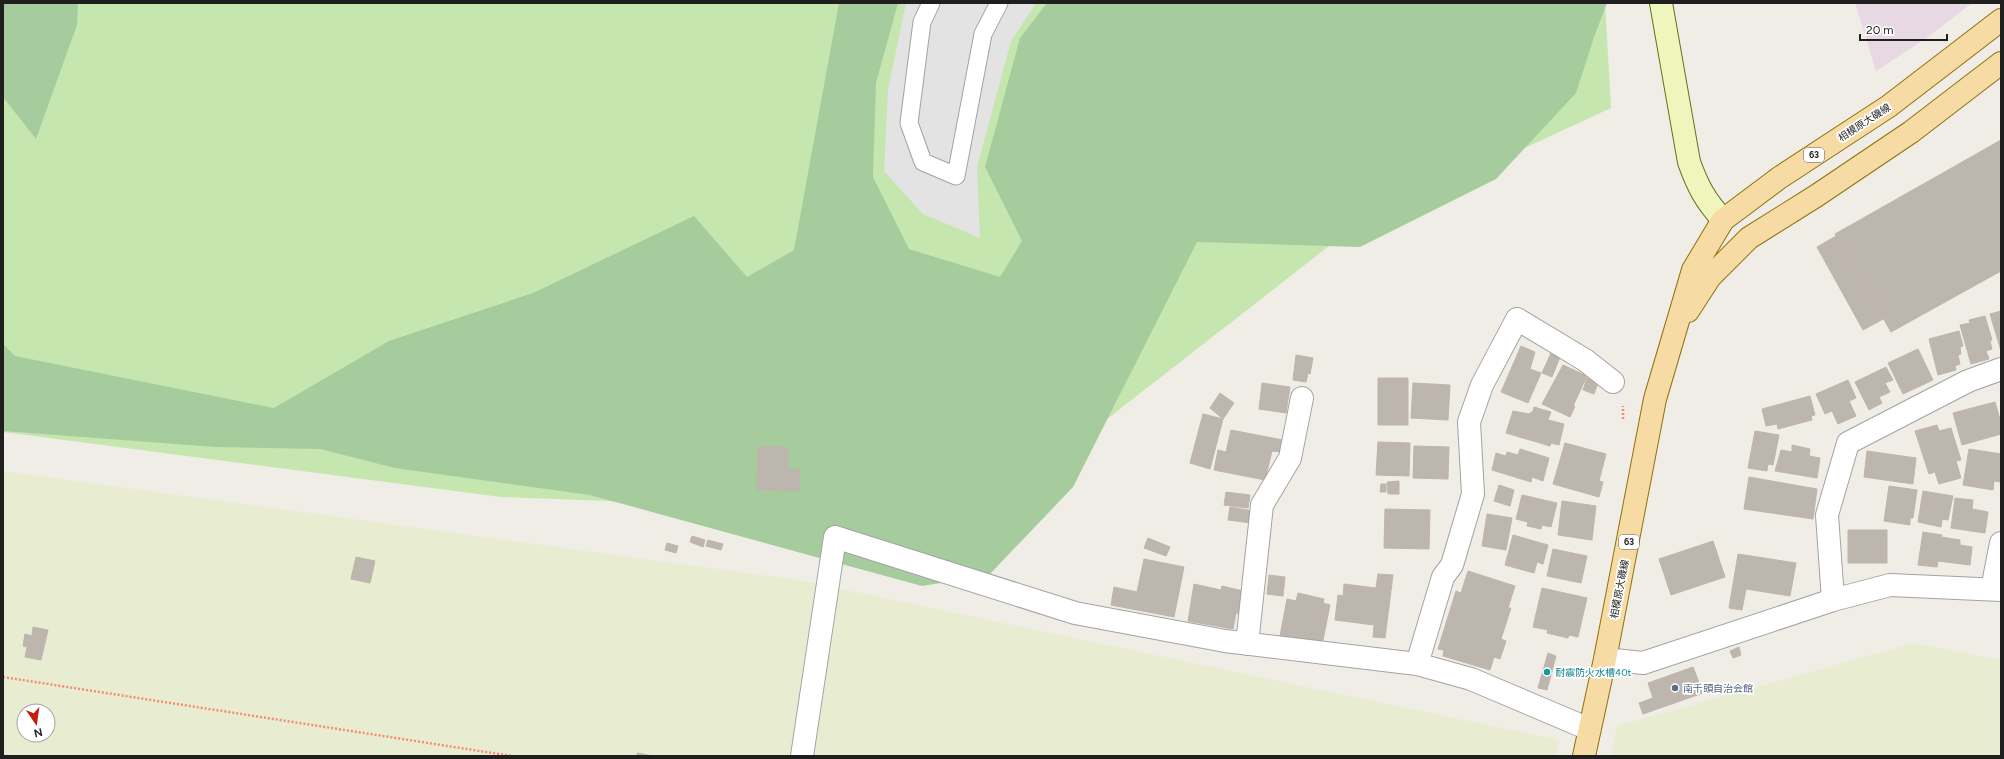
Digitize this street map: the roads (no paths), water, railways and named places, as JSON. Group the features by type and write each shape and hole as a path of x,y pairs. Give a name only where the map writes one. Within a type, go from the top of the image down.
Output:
{"main road":[{"name":"相模原大磯線","path":"1584,756 1605,659 1655,399 1693,270 1723,220 1779,178 1889,106 2001,20"},
{"name":"相模原大磯線","path":"1677,328 1710,277 1748,238 1816,196 1911,132 2001,63"}],"street":[{"path":"1661,3 1689,162 1697,184 1707,203 1723,220"},
{"path":"1417,664 1443,577 1452,565 1474,494 1469,422 1482,386 1517,319 1585,360 1613,382"},
{"path":"1833,600 1827,515 1848,443 1968,381 2001,369"},
{"path":"1247,644 1262,505 1290,458 1304,410"},
{"path":"802,756 835,537 1075,613 1247,644 1417,664 1471,679 1589,729"},
{"path":"1605,659 1643,663 1833,600 1890,585 1996,590 2001,543"}],"lane":[{"path":"931,3 922,22 909,123 923,162 956,176 983,34 999,3"}],"place":[{"name":"耐震防火水槽40t","path":"1547,672"},
{"name":"南千頭自治会館","path":"1675,688"}]}
